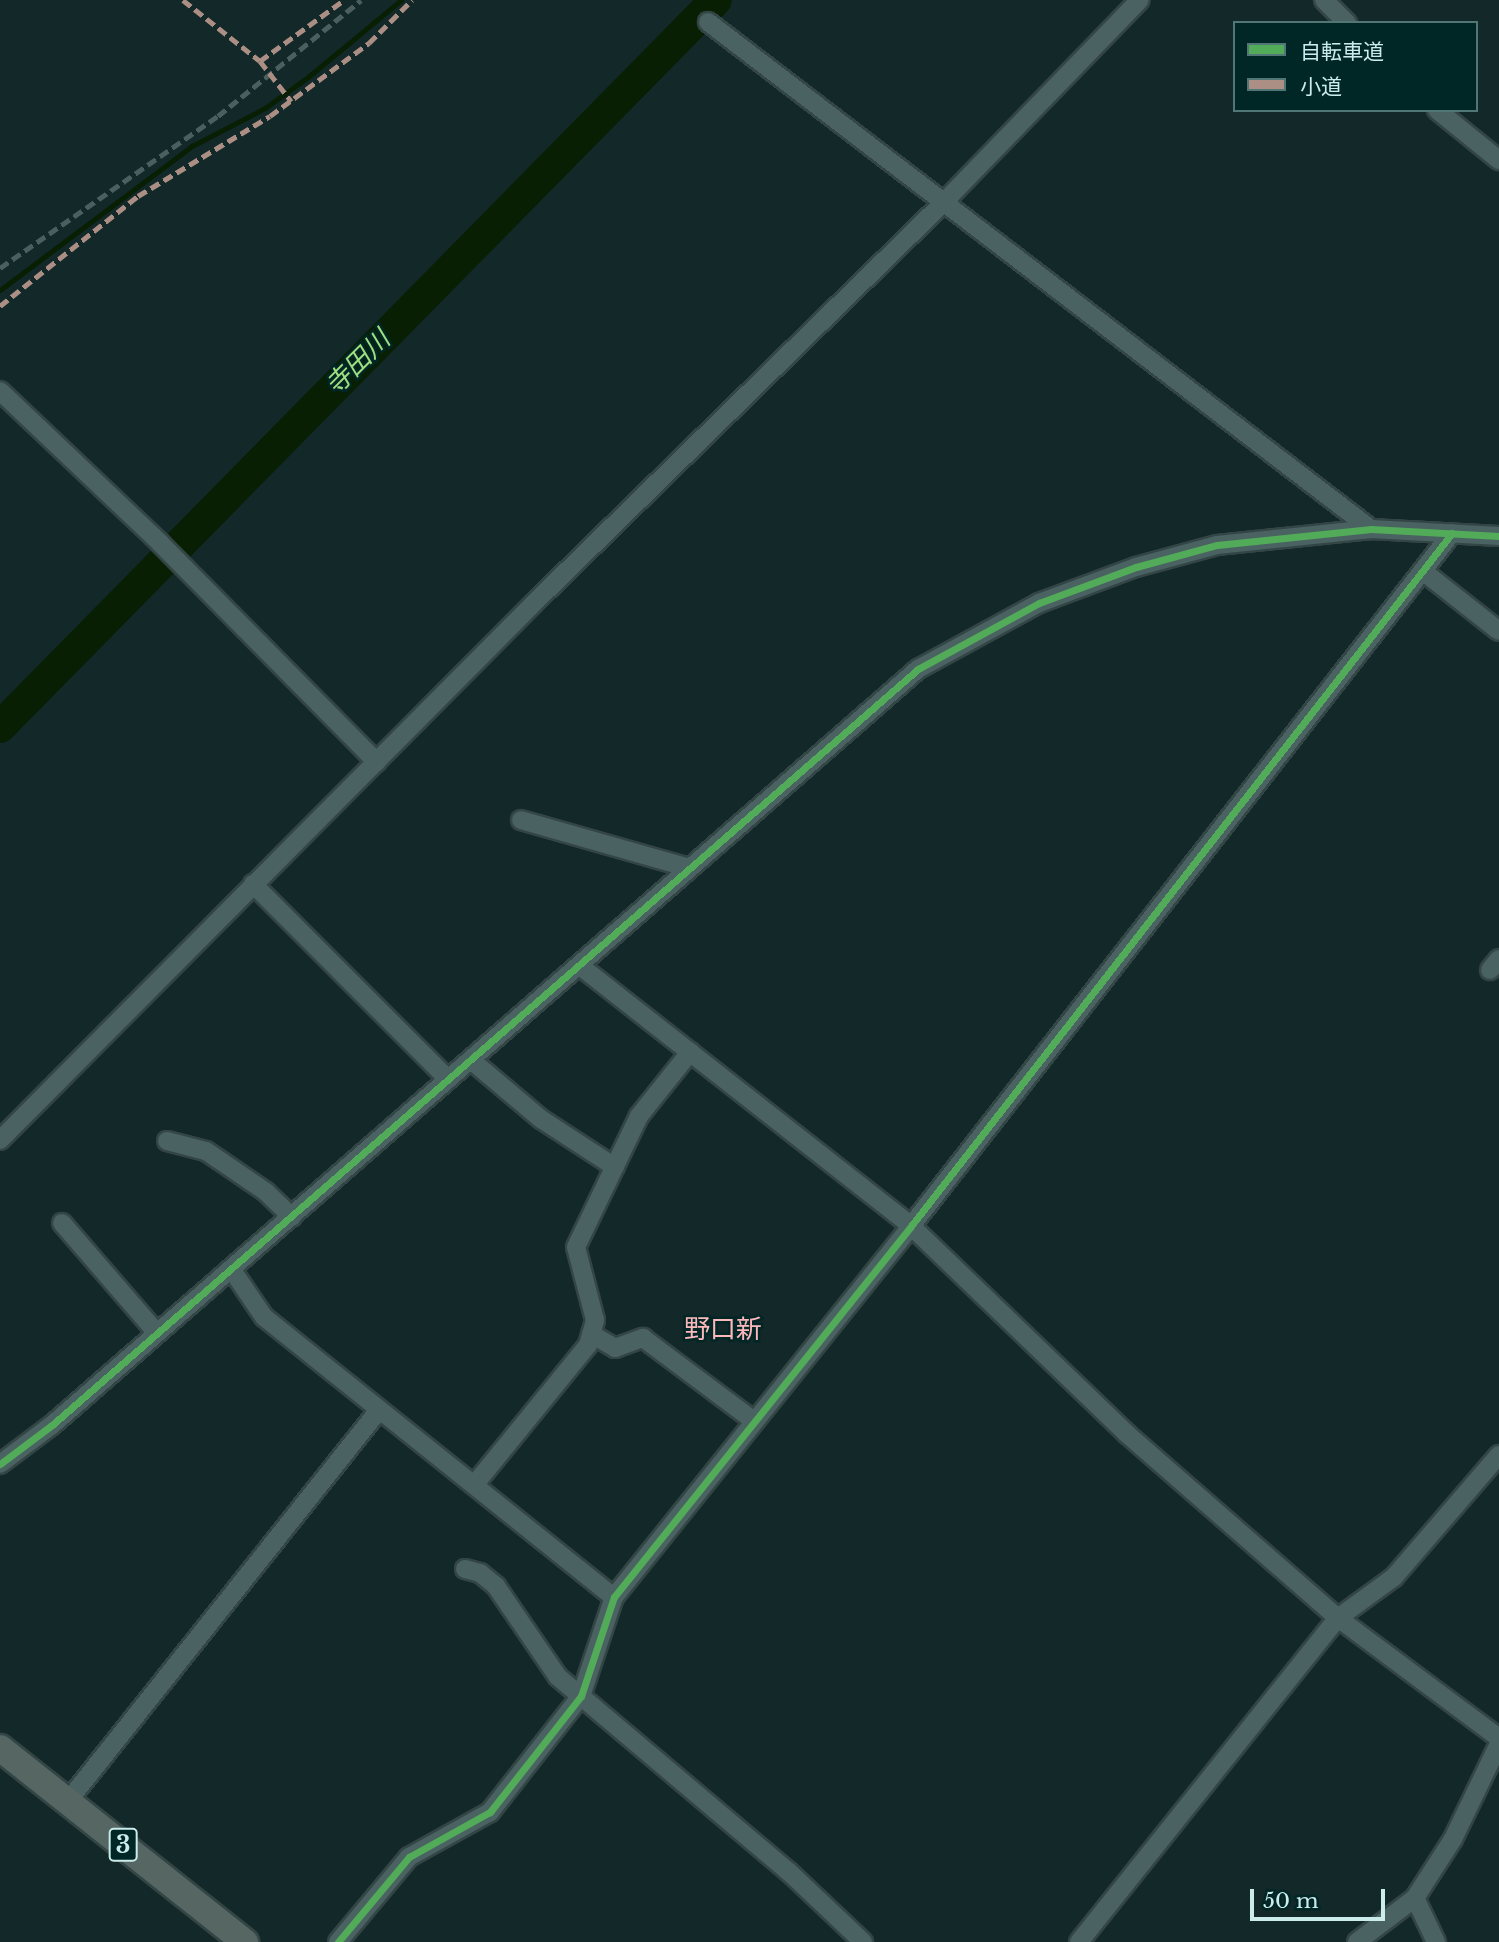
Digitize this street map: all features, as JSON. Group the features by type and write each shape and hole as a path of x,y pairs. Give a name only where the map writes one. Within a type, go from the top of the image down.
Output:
{"main road":[{"name":"3","path":"0,1748 245,1942"}],"street":[{"path":"0,1140 253,884 944,202 1140,0"},
{"path":"1324,0 1345,21"},
{"path":"708,22 1371,530"},
{"path":"1439,112 1499,160"},
{"path":"0,391 160,543 377,762"},
{"path":"0,1464 52,1425 156,1332 232,1270 580,966 686,867 918,669 1039,603 1136,567 1217,545 1371,530 1499,536"},
{"path":"338,1942 409,1857 490,1812 581,1696 614,1597 911,1226 1452,533"},
{"path":"1424,572 1499,631"},
{"path":"521,820 686,867"},
{"path":"253,884 449,1079"},
{"path":"580,966 911,1226 1126,1434 1338,1618 1499,1738"},
{"path":"475,1484 588,1345 595,1320 576,1247 639,1116 690,1052"},
{"path":"471,1060 541,1119 615,1167"},
{"path":"167,1141 206,1152 266,1192 292,1217"},
{"path":"62,1223 156,1332"},
{"path":"232,1270 264,1317 614,1597"},
{"path":"591,1334 615,1348 643,1338 754,1421"},
{"path":"68,1801 379,1410"},
{"path":"1079,1942 1338,1618 1394,1577 1499,1455"},
{"path":"465,1569 480,1573 496,1586 558,1676 789,1872 863,1942"},
{"path":"1357,1942 1415,1898 1453,1839 1499,1744"},
{"path":"1415,1898 1436,1942"}],"waterway":[{"path":"0,290 192,146 265,108 308,77 401,0"},
{"name":"寺田川","path":"0,727 716,0"}],"railway":[{"path":"0,268 218,116 361,0"}],"marked path":[{"path":"183,0 260,61 344,0"},
{"path":"0,306 138,196 270,116 369,43 412,0"},
{"path":"260,61 291,101"}],"cycle path":[{"path":"0,1464 52,1425 918,669 1039,603 1136,567 1217,545 1371,529 1499,536"},
{"path":"338,1942 409,1857 490,1812 581,1696 614,1597 911,1226 1452,533"}],"district":[{"name":"野口新","path":"723,1330"}]}
